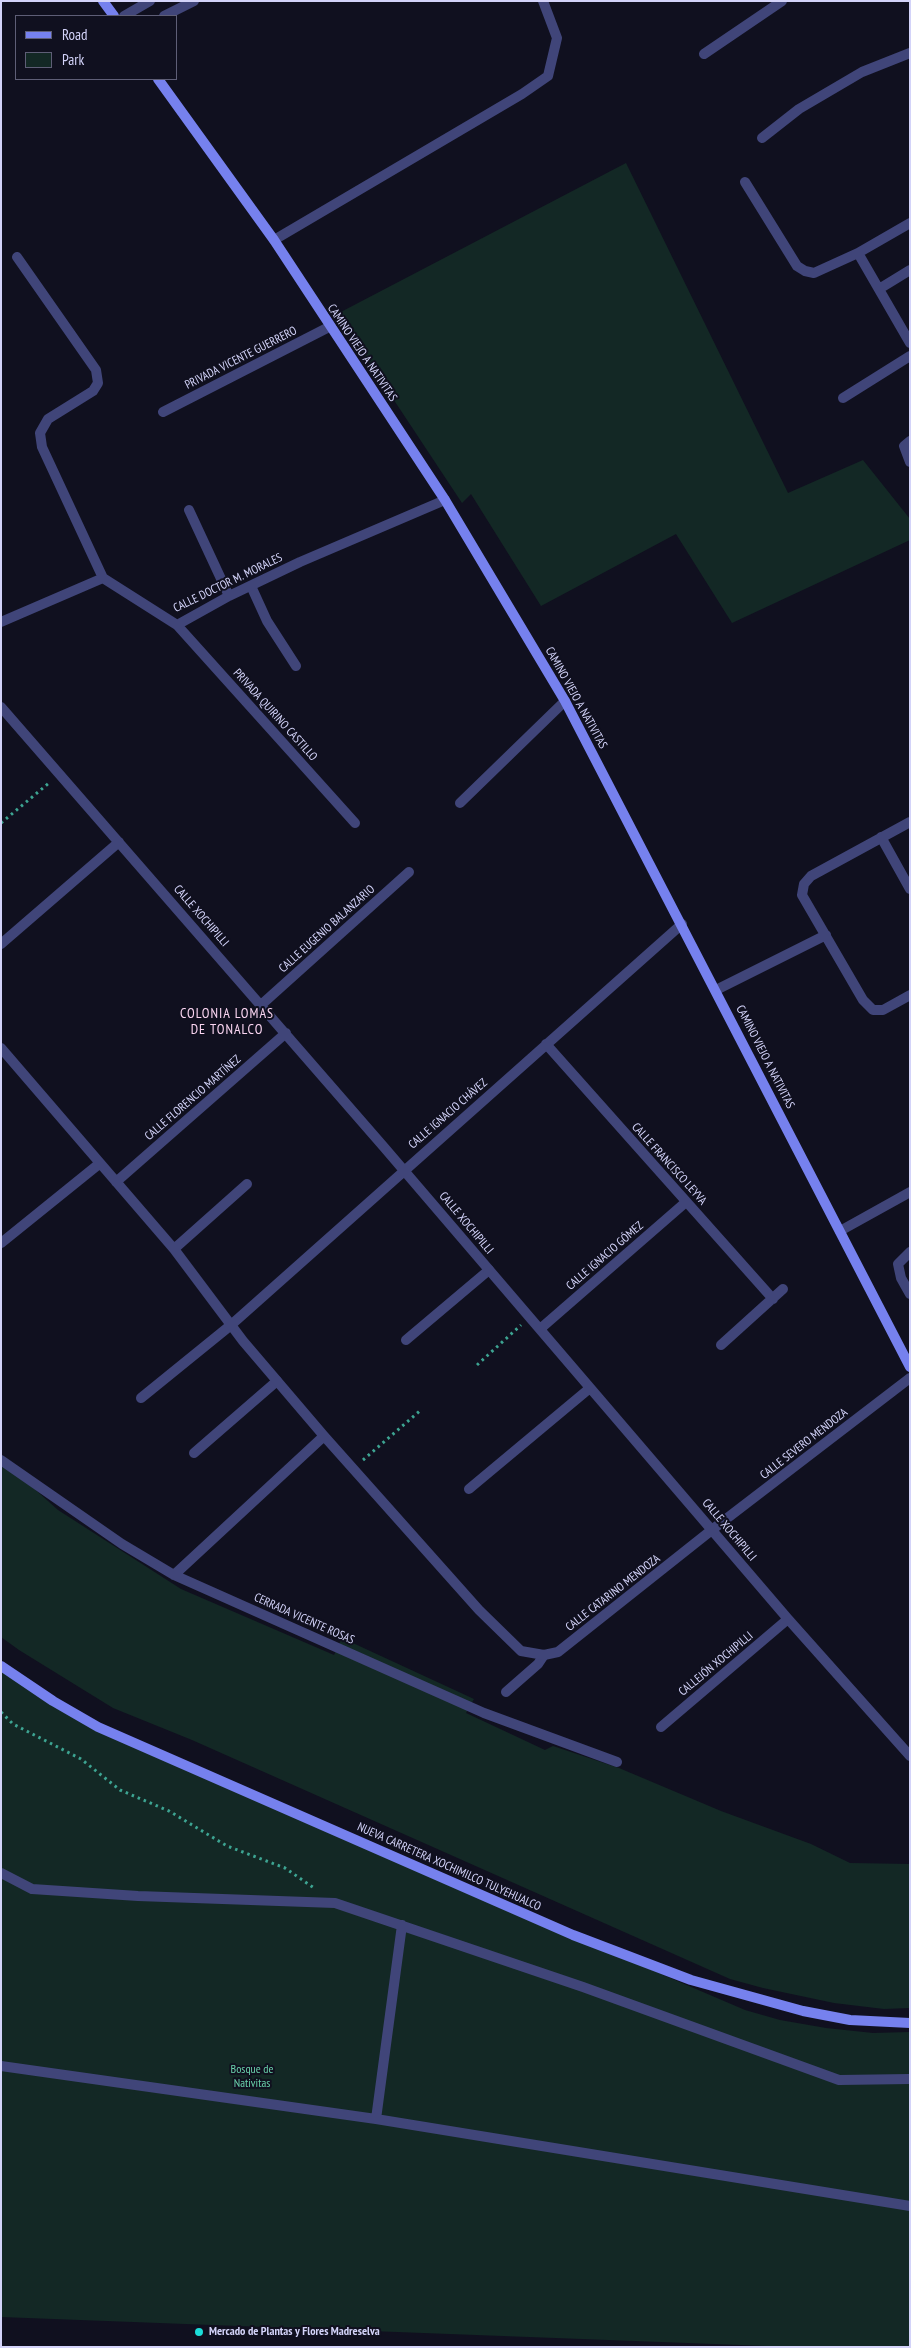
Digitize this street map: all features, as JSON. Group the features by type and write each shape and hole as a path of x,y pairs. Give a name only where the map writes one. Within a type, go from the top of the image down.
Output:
{"street":[{"path":"103,1 113,15"},
{"path":"126,15 150,1"},
{"path":"166,15 194,1"},
{"path":"274,240 513,100 548,76 557,38 543,1"},
{"path":"704,54 782,1"},
{"path":"762,138 799,109 862,72 910,53"},
{"name":"CAMINO VIEJO A NATIVITAS","path":"159,80 274,240 329,327 445,500 566,701 910,1367"},
{"path":"746,182 797,266 805,271 814,273 858,253 910,223"},
{"path":"858,253 910,342"},
{"path":"1,622 103,578 42,447 40,433 48,419 93,391 98,383 96,370 17,257"},
{"path":"879,289 910,270"},
{"name":"PRIVADA VICENTE GUERRERO","path":"163,412 329,327"},
{"path":"843,398 910,356"},
{"path":"910,441 904,446 910,462"},
{"name":"CALLE DOCTOR M. MORALES","path":"103,578 177,625 229,596 300,562 445,500"},
{"path":"189,510 229,596"},
{"path":"251,586 267,621 296,666"},
{"name":"PRIVADA QUIRINO CASTILLO","path":"177,625 355,823"},
{"path":"460,803 566,701"},
{"name":"CALLE XOCHIPILLI","path":"1,707 286,1033 788,1619 910,1756"},
{"path":"910,822 811,876 804,884 802,895 863,1000 873,1010 883,1010 910,995"},
{"path":"881,837 910,889"},
{"path":"1,944 119,842"},
{"name":"CALLE EUGENIO BALANZARIO","path":"261,1005 409,872"},
{"name":"CALLE IGNACIO CHÁVEZ","path":"141,1398 231,1325 682,924"},
{"path":"716,990 826,935"},
{"name":"CALLE FLORENCIO MARTÍNEZ","path":"116,1182 286,1033"},
{"name":"CALLE FRANCISCO LEYVA","path":"546,1044 773,1299"},
{"path":"1,1048 174,1249 231,1325 277,1381 479,1610 521,1651 544,1655 538,1664 506,1692"},
{"path":"1,1243 99,1164"},
{"path":"174,1249 247,1184"},
{"path":"840,1231 910,1192"},
{"name":"CALLE IGNACIO GÓMEZ","path":"540,1329 686,1202"},
{"path":"910,1252 898,1264 901,1278 910,1294"},
{"path":"406,1340 489,1270"},
{"path":"721,1344 783,1289"},
{"name":"CALLE SEVERO MENDOZA","path":"713,1530 910,1378"},
{"path":"194,1453 277,1381"},
{"path":"469,1490 590,1388"},
{"path":"174,1575 324,1436"},
{"name":"CERRADA VICENTE ROSAS","path":"1,1460 122,1544 174,1575 484,1712 617,1762"},
{"name":"CALLE CATARINO MENDOZA","path":"544,1655 558,1652 713,1530"},
{"name":"CALLEJÓN XOCHIPILLI","path":"661,1727 788,1619"},
{"name":"NUEVA CARRETERA XOCHIMILCO TULYEHUALCO","path":"1,1666 53,1701 98,1727 573,1935 691,1980 803,2011 850,2020 910,2023"},
{"path":"1,1873 32,1889 138,1896 335,1902 592,1990 838,2080 910,2079"},
{"path":"376,2119 402,1924"},
{"path":"1,2066 376,2119 910,2206"}],"path":[{"path":"1,823 60,774"},
{"path":"477,1365 530,1317"},
{"path":"353,1469 422,1409"},
{"path":"1,1712 13,1724 81,1759 120,1790 169,1811 227,1846 285,1868 335,1902"}],"green space":[{"path":"626,163 788,493 863,460 910,519 910,540 732,623 676,534 541,606 471,494 462,503 337,314"},
{"path":"1,1459 58,1510 181,1589 334,1655 342,1638 474,1699 466,1713 545,1750 553,1746 619,1768 721,1811 811,1844 850,1863 910,1864 910,2008 884,2009 834,2003 730,1979 192,1740 113,1708 1,1637"},
{"name":"Bosque de Nativitas","path":"1,1671 51,1704 530,1918 745,2010 780,2020 826,2028 873,2033 910,2032 910,2347 793,2347 1,2317"}],"place":[{"name":"Mercado de Plantas y Flores Madreselva","path":"199,2332"}],"district":[{"name":"COLONIA LOMAS DE TONALCO","path":"227,1022"}]}
